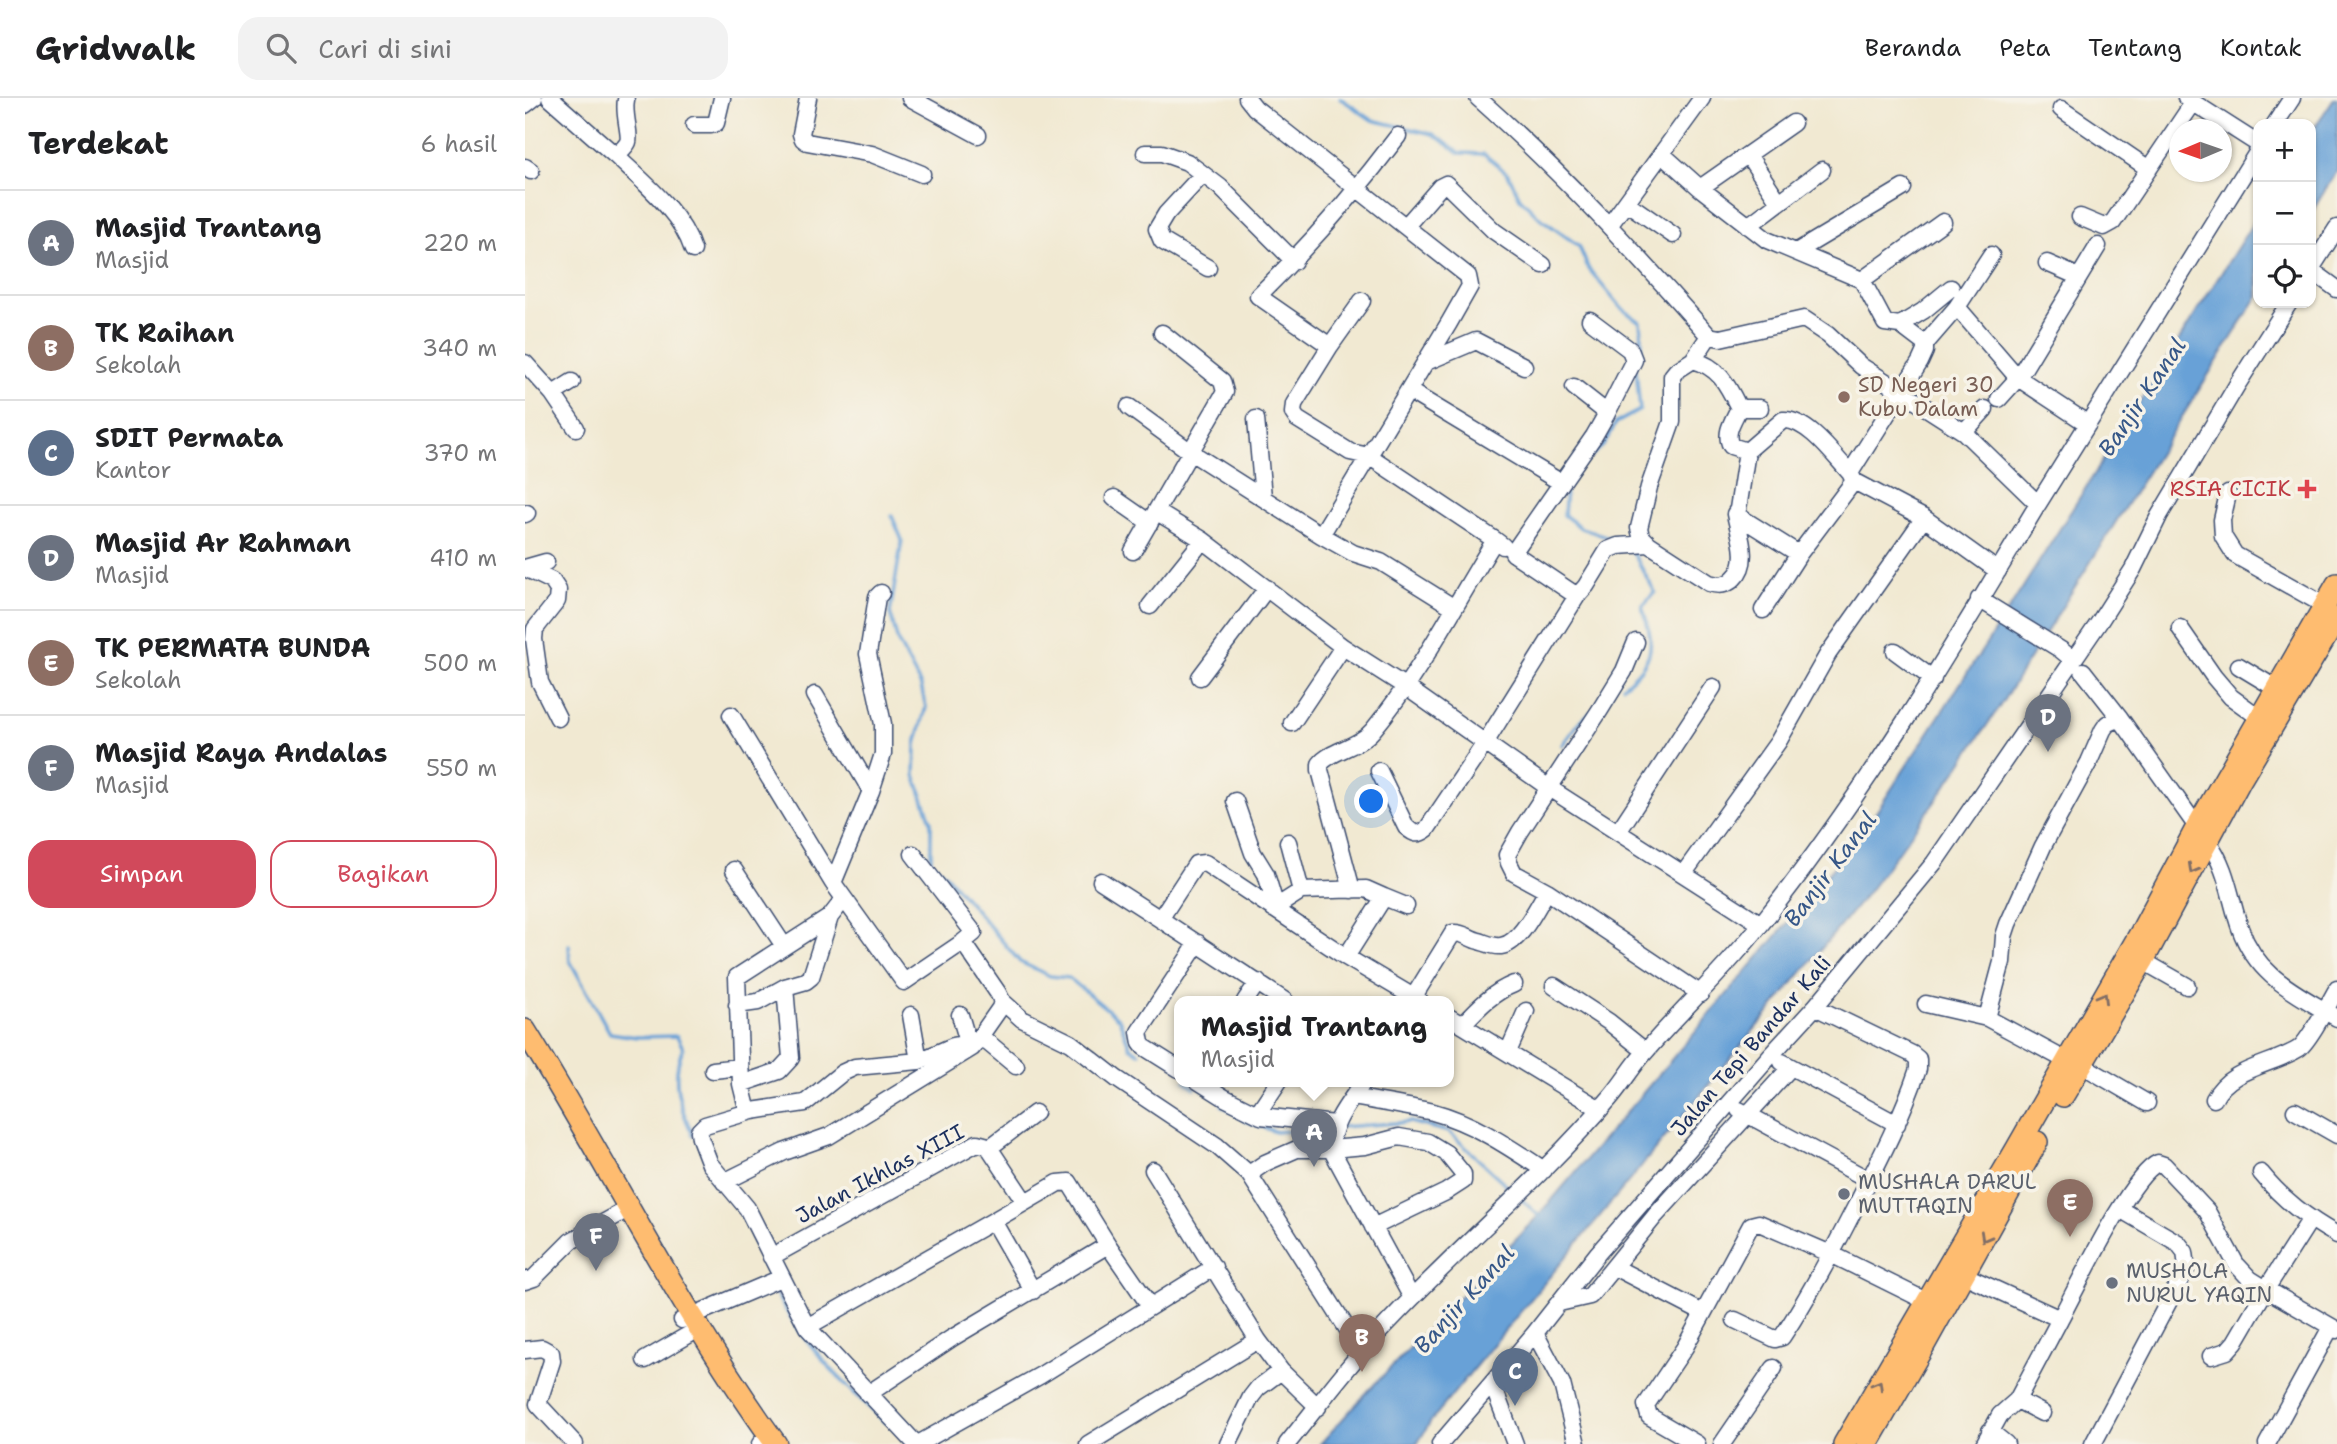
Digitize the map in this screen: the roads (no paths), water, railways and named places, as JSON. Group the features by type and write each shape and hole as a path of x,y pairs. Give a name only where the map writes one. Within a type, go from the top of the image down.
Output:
{"main road":[{"path":"2202,834 2241,779 2331,612 2337,584"},
{"path":"1859,1439 1926,1301 2023,1152 2148,936 2260,718 2277,689 2318,635"},
{"path":"2074,1063 2143,961 2148,936"},
{"path":"525,1030 619,1214 688,1323 776,1444"},
{"path":"525,1054 564,1109 688,1323 718,1381 761,1444"},
{"path":"1859,1439 1964,1276 2023,1152"}],"street":[{"path":"525,105 534,98"},
{"path":"550,98 615,156 669,210 682,226 693,250"},
{"path":"694,125 711,125 716,122 722,98"},
{"path":"809,98 801,134 807,142 872,154 922,174"},
{"path":"910,98 978,135"},
{"path":"1247,98 1255,108 1463,270 1470,282 1409,391 1321,535"},
{"path":"1478,98 1528,143 1626,242 1709,336 1720,338 1804,319 1828,335 1861,366 1964,432 2038,504"},
{"path":"1609,226 1702,98"},
{"path":"2278,119 2292,98"},
{"path":"615,156 627,144 629,138 625,99"},
{"path":"2080,217 2104,227 2113,222 2149,169 2190,100 2253,141"},
{"path":"2061,109 2149,169"},
{"path":"1700,188 1793,123"},
{"path":"1330,346 1258,296 1294,261 1358,188 1398,136"},
{"path":"1145,153 1162,153 1188,162 1239,205 1294,261"},
{"path":"1662,154 1700,188 1778,246 1862,280 1885,323 1900,325 1925,344"},
{"path":"1748,155 1779,202"},
{"path":"1287,1444 1362,1352 1412,1298 1541,1172 1600,1109 1645,1051 1701,994 1761,924 1840,821 1933,680 2038,504 2253,160"},
{"path":"1748,226 1822,170"},
{"path":"1203,174 1166,214 1157,229 1162,241 1208,268"},
{"path":"1406,226 1440,187 1446,184 1494,231 1543,265"},
{"path":"1795,252 1903,188"},
{"path":"1627,204 1673,236"},
{"path":"1862,280 1943,222"},
{"path":"2316,262 2337,228"},
{"path":"1999,399 2018,377 2098,246"},
{"path":"1763,610 1852,477 1920,362 1925,344 1957,307 1991,255"},
{"path":"2046,263 2079,277"},
{"path":"2316,274 2337,289"},
{"path":"1900,325 1923,311 1951,288"},
{"path":"1362,301 1294,404 1293,413 1297,419 1350,452 1369,456 1577,596"},
{"path":"1957,307 2018,377 2088,424"},
{"name":"Jalan Tepi Bandar Kali","path":"1440,1444 1535,1334 1598,1253 1815,1007 1934,863 2133,569 2159,516 2286,308"},
{"path":"1513,553 1594,436 1634,360 1630,350 1591,320"},
{"path":"1133,551 1223,396 1224,384 1162,333"},
{"path":"1709,336 1693,360 1676,371 1671,381 1672,422 1649,487 1639,528 1645,544 1709,583 1717,586 1728,584 1737,576 1742,566 1743,556 1735,514 1747,451 1777,423 1790,419 1800,423 1816,436 1852,477 1924,518 1998,571"},
{"path":"1426,362 1476,341 1524,366"},
{"path":"1693,360 1713,368 1739,408"},
{"path":"525,363 553,394 576,428"},
{"path":"553,394 572,382"},
{"path":"1574,387 1606,415"},
{"path":"1409,391 1560,482"},
{"path":"1129,407 1192,453 1321,535 1353,553 1381,562 1453,607"},
{"path":"1739,408 1761,408"},
{"path":"1739,408 1728,431 1728,440 1731,446 1747,451"},
{"path":"1964,432 1985,409"},
{"path":"1256,419 1263,497"},
{"path":"2228,494 2222,520 2223,536 2235,555 2331,612"},
{"path":"1114,498 1203,540 1343,647 1406,687 1549,788 1761,924"},
{"path":"1735,514 1798,554"},
{"path":"1684,873 1779,741 1828,654 1924,518"},
{"path":"1150,606 1203,540"},
{"path":"1352,890 1320,764 1367,737 1406,687 1495,540"},
{"path":"1379,771 1406,827 1413,834 1427,830 1608,550 1618,546 1645,544"},
{"path":"525,568 546,562"},
{"path":"525,568 552,581 558,590 557,601 535,629 534,635 540,682 558,718"},
{"path":"1200,677 1267,588"},
{"path":"834,883 871,791 884,746 878,695 868,654 877,597 881,593"},
{"path":"1980,600 2072,660 2120,718 2221,862 2241,930 2257,961 2274,980 2331,1014"},
{"path":"2180,628 2214,677 2231,696 2260,718"},
{"path":"1636,642 1624,671 1507,855 1514,873 1547,891 1701,994"},
{"path":"1292,723 1343,647"},
{"path":"1895,651 1933,680"},
{"path":"2239,666 2277,689"},
{"path":"1618,832 1713,687"},
{"path":"815,695 871,791"},
{"path":"731,715 834,883 904,982 974,933 913,854"},
{"path":"1987,1018 2002,962 2008,924 2043,846 2089,762 2103,730 2107,724 2120,718"},
{"path":"1234,801 1253,853 1265,871 1274,908"},
{"path":"1288,842 1301,891"},
{"path":"1160,919 1194,866 1202,862 1409,996"},
{"path":"734,870 784,946"},
{"path":"1101,881 1279,996"},
{"path":"1274,908 1301,891 1352,890 1370,890 1406,906"},
{"path":"1417,996 1453,933 1459,932 1474,940 1496,946 1513,942 1547,891"},
{"path":"1346,957 1384,897"},
{"path":"748,1112 741,1084 736,981 739,975 830,917 845,899"},
{"path":"737,1005 758,1002 785,987 806,981 813,974 830,917"},
{"path":"963,942 1002,1001 1022,1019 1071,1043 1117,1079 1217,1146 1249,1174 1362,1352"},
{"path":"1174,1066 1144,1047 1139,1032 1198,943"},
{"path":"2143,961 2187,986"},
{"path":"1248,996 1258,982"},
{"path":"1514,984 1501,989 1456,1021 1600,1109"},
{"path":"1554,986 1609,1021 1645,1051"},
{"path":"741,1084 779,1071 791,1058 785,987"},
{"path":"2214,1099 2221,1086 2257,1065 2300,1048 2331,1014 2337,989"},
{"path":"724,1182 784,1152 829,1136 972,1048 975,1040 999,1011 1002,1001"},
{"path":"1926,1004 1987,1018 2147,1103"},
{"path":"1735,1320 1775,1339 1780,1338 1803,1306 1831,1254 1897,1124 1919,1069 1918,1059 1905,1050 1815,1007"},
{"path":"1507,1052 1526,1011"},
{"path":"960,1015 975,1040 1016,1066"},
{"path":"911,1016 919,1061"},
{"path":"975,1040 919,1061 855,1067 842,1073 805,1103 748,1112 705,1125 699,1131 710,1164 747,1208 771,1257 775,1281 807,1327 917,1444 1041,1375 1214,1267"},
{"path":"1770,1056 1897,1124"},
{"path":"713,1070 740,1067"},
{"path":"1559,1303 1590,1296 1655,1216 1791,1067"},
{"path":"1209,1087 1257,1114 1333,1133 1365,1146 1399,1137 1428,1142 1446,1153 1463,1174 1462,1181 1446,1192 1373,1227"},
{"path":"1257,1114 1275,1087"},
{"path":"1249,1174 1265,1163 1333,1133 1360,1087"},
{"path":"1353,1097 1434,1112 1458,1121 1500,1141 1541,1172"},
{"path":"1728,1104 1869,1180"},
{"path":"2295,1111 2337,1135"},
{"path":"989,1148 1035,1113"},
{"path":"1333,1133 1373,1227 1412,1298"},
{"name":"Jalan Ikhlas XIII","path":"771,1257 971,1145 980,1143 989,1148 1025,1202"},
{"path":"2006,1444 1987,1437 2000,1415 2017,1400 2134,1186 2158,1163 2164,1165 2207,1211 2235,1264 2250,1279 2334,1329 2267,1444"},
{"path":"1153,1170 1258,1340 1281,1371 1318,1407"},
{"path":"2261,1173 2284,1198 2310,1220 2337,1235"},
{"path":"807,1327 1062,1181 1069,1182 1150,1306"},
{"path":"2093,1444 2187,1267 2185,1252 2178,1242 2120,1209"},
{"path":"525,1280 534,1278 571,1241 619,1214"},
{"path":"2211,1356 2227,1351 2235,1342 2310,1220"},
{"path":"992,1221 1033,1291"},
{"path":"1697,1444 1649,1416 1646,1409 1685,1346 1744,1235 1754,1223 1831,1254 1926,1301"},
{"path":"868,1394 952,1338 1108,1245"},
{"path":"1614,1267 1703,1313"},
{"path":"1964,1276 2060,1319"},
{"path":"645,1360 688,1323 775,1281"},
{"path":"1535,1334 1562,1384 1577,1444"},
{"path":"1088,1444 1258,1340"},
{"path":"525,1350 542,1348 551,1353 552,1361 538,1404 575,1444"},
{"path":"1722,1444 1774,1368"},
{"path":"1228,1444 1251,1397 1258,1388 1281,1371"},
{"path":"1492,1383 1515,1444"},
{"path":"2017,1400 2042,1413"}],"water":[{"path":"2334,98 2337,98 2337,171 2316,205 2316,182 2316,125"},
{"name":"Banjir Kanal","path":"2253,223 2253,304 1998,709 1934,803 1866,895 1488,1351 1431,1421 1417,1444 1320,1444 1539,1215 1808,899 1875,814 2013,603"}],"waterway":[{"path":"1340,98 1372,120 1433,134 1460,153 1484,154 1508,174 1520,198 1540,218 1579,246 1588,268 1620,307 1640,322 1642,343 1639,355"},
{"path":"1587,459 1603,446 1616,423 1640,410 1636,369"},
{"path":"1566,487 1564,515 1581,528 1617,540"},
{"path":"892,516 902,540 890,613 898,642 921,686 926,707 916,744 915,775 931,821 931,862 945,874 1020,962 1050,976 1069,978 1119,1019 1130,1047 1139,1053"},
{"path":"1623,686 1642,668 1647,659 1650,641 1642,606 1655,592 1631,549"},
{"path":"1562,745 1579,722 1590,713"},
{"path":"569,945 570,961 610,1033 637,1037 677,1036 683,1048 677,1070 678,1092 693,1135"},
{"path":"1222,1105 1247,1121 1276,1132 1312,1129"},
{"path":"1341,1127 1410,1122 1449,1132 1515,1193"},
{"path":"1520,1198 1540,1217"},
{"path":"753,1237 769,1279"},
{"path":"772,1286 795,1324 822,1359 885,1422"}],"place":[{"name":"SD Negeri 30 Kubu Dalam","path":"1844,397"},
{"name":"RSIA CICIK","path":"2307,489"},
{"name":"Masjid Ar Rahman","path":"2048,752"},
{"name":"Masjid Trantang","path":"1314,1167"},
{"name":"MUSHALA DARUL MUTTAQIN","path":"1844,1194"},
{"name":"TK PERMATA BUNDA","path":"2070,1237"},
{"name":"Masjid Raya Andalas","path":"596,1271"},
{"name":"MUSHOLA NURUL YAQIN","path":"2112,1283"},
{"name":"TK Raihan","path":"1362,1372"},
{"name":"SDIT Permata","path":"1515,1406"}]}
